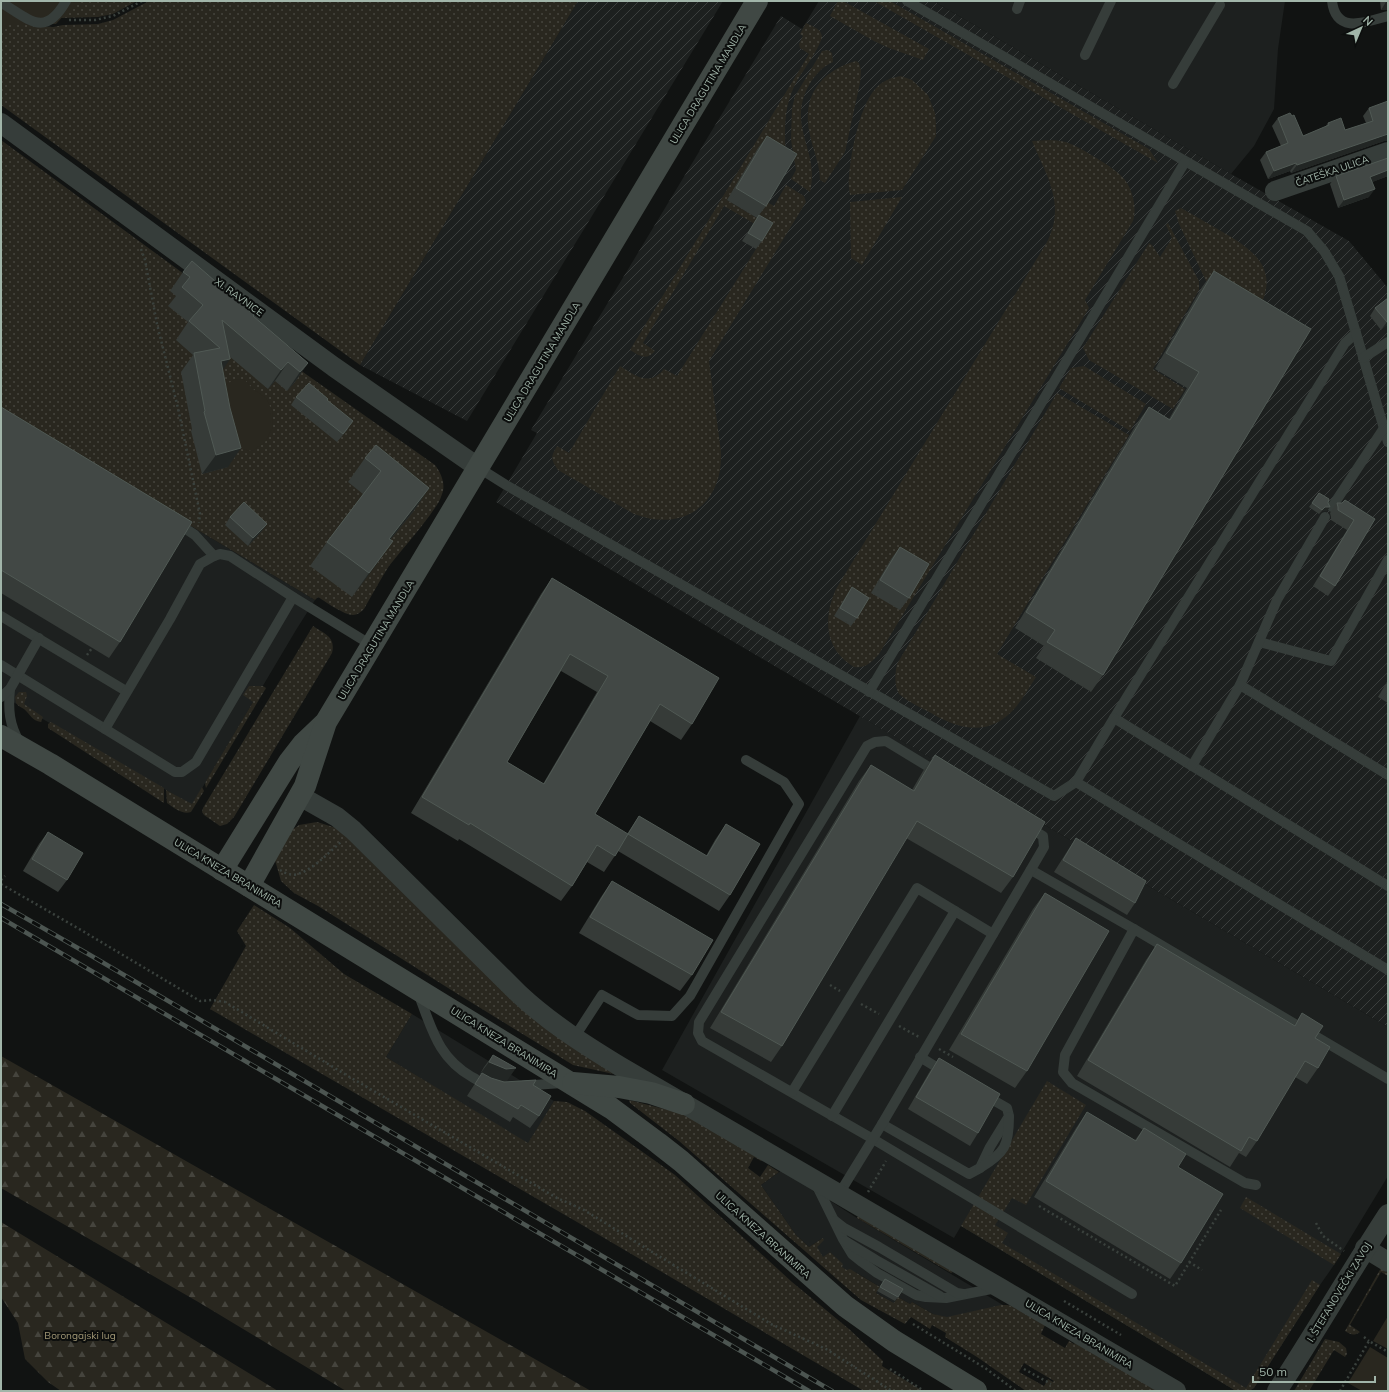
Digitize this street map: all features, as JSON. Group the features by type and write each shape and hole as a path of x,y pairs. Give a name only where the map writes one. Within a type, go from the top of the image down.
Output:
{"main road":[{"name":"ULICA DRAGUTINA MANDLA","path":"222,870 289,762 303,744 326,722 373,646 757,1"},
{"name":"ULICA DRAGUTINA MANDLA","path":"249,886 300,796 311,773 326,722"},
{"name":"ULICA KNEZA BRANIMIRA","path":"1,736 611,1108 669,1152 845,1306 894,1341 976,1391"},
{"path":"570,1083 619,1087 651,1093 684,1104"}],"street":[{"name":"XI. RAVNICE","path":"1,123 334,367 479,468"},
{"name":"ČATEŠKA ULICA","path":"1275,191 1388,152"},
{"name":"ULICA KNEZA BRANIMIRA","path":"300,796 337,816 353,830 519,994 533,1007 574,1038 684,1104 1176,1391"},
{"name":"I. ŠTEFANOVEČKI ZAVOJ","path":"1277,1391 1388,1214"},
{"path":"1366,1248 1388,1262"}],"lane":[{"path":"2,3 33,22 42,23 52,20 60,13 66,1"},
{"path":"907,1 1307,232 1324,251 1338,276 1388,442"},
{"path":"1085,55 1111,1"},
{"path":"1332,1 1333,8 1338,18 1345,22 1355,24 1388,16"},
{"path":"1173,84 1218,2"},
{"path":"869,692 1185,162"},
{"path":"479,468 506,485 1054,796 1076,782 1345,344 1356,333"},
{"path":"1363,358 1388,342"},
{"path":"1332,507 1384,428"},
{"path":"1192,766 1240,685 1277,600 1325,517"},
{"path":"170,519 195,535 214,556"},
{"path":"105,728 170,619 200,564 220,554 230,556 373,646"},
{"path":"1259,642 1332,660 1388,560"},
{"path":"1,665 175,772 182,772 196,762 293,597"},
{"path":"1,616 126,691"},
{"path":"1,697 10,689 39,638"},
{"path":"1240,685 1388,775"},
{"path":"10,689 8,705 9,716 16,737 23,749"},
{"path":"1114,718 1388,886"},
{"path":"948,778 886,742 875,742 866,746 699,1022 698,1033 702,1041 873,1139 1132,1294"},
{"path":"574,1038 602,995 638,1015 672,1016 690,996 799,804 784,782 746,760"},
{"path":"1076,782 1388,970"},
{"path":"839,1194 882,1124 1044,847 1043,836 1022,823"},
{"path":"1031,870 1388,1079"},
{"path":"792,1092 917,888 993,934"},
{"path":"832,1116 954,911"},
{"path":"1134,929 1065,1055 1063,1072 1072,1083 1245,1184 1256,1185"},
{"path":"415,988 439,1046 448,1059 463,1072 485,1084 497,1088"},
{"path":"920,1057 954,1077"},
{"path":"508,1088 533,1084 570,1083"},
{"path":"882,1124 969,1174 980,1168 990,1147 1009,1116 1007,1108 980,1093"},
{"path":"814,1179 843,1239 852,1254 877,1273 916,1295 926,1297 946,1298 1000,1288"},
{"path":"834,1220 844,1228 957,1293 963,1294"}],"path":[{"path":"52,20 94,20 107,18 142,1"},
{"path":"139,242 145,260 157,324 178,408 200,514 199,526 195,535"},
{"path":"276,868 287,874 297,874 320,861 343,840"},
{"path":"1,880 5,876"},
{"path":"1,884 200,1001 212,1000 225,1002 557,1198 584,1210 765,1320 826,1349 892,1391"},
{"path":"866,1196 888,1159"},
{"path":"1039,1206 1175,1286 1221,1210"},
{"path":"1316,1223 1322,1236 1346,1252"},
{"path":"1189,1262 1202,1270"},
{"path":"1064,1301 1121,1335"},
{"path":"913,1324 985,1368 1016,1391"},
{"path":"1364,1338 1388,1352"},
{"path":"1340,1391 1369,1341"},
{"path":"890,1369 924,1391"},
{"path":"1024,1369 1051,1384"}],"shaded area":[{"path":"578,1 723,1 467,421 360,365"},
{"path":"819,1 933,1 1349,241 1388,288 1388,1027 496,502 537,433 531,430 781,16 802,29"},
{"path":"933,1 1285,1 1278,49 1274,109 1254,146 1231,174"},
{"path":"1,413 315,600 192,805 1,695"},
{"path":"860,716 1388,1027 1388,1176 1334,1265 1254,1388 1249,1391 1236,1391 961,1226 954,1238 662,1070"},
{"path":"412,1014 554,1101 528,1144 386,1057"},
{"path":"782,1170 857,1218 1003,1305 954,1317 944,1317 933,1314 912,1302 910,1304 898,1297 894,1303 876,1293 880,1287 857,1273 841,1267 838,1260 830,1252 823,1258 816,1247 823,1238 809,1247 796,1235 761,1185"}],"green space":[{"path":"1,1 77,1 56,24 8,24 1,35"},
{"path":"71,1 137,1 113,14 98,17 61,18"},
{"path":"149,1 578,1 360,365 1,105 1,24 9,12 38,26 53,27 63,25 98,24 113,20"},
{"path":"838,1 843,1 929,49 923,60 874,41 830,16"},
{"path":"874,1 890,1 1149,149 1158,163"},
{"path":"806,23 819,30 822,38 814,55 797,81 789,101 785,141 786,162 727,200 757,218 767,202 774,206 786,185 804,196 806,202 709,361 721,452 720,470 715,486 708,499 697,510 684,516 669,520 652,519 634,514 558,470 552,458 553,453 557,446 569,453 620,366 642,378 653,378 664,369 677,376 767,231 724,206 643,343 655,351 646,357 640,356 630,350 809,54 800,48 799,44 803,36 800,34"},
{"path":"828,50 832,53 833,62 825,66 809,85 803,100 801,114 802,127 811,164 812,178 810,192 791,179 796,170 791,140 792,108 795,96 822,51"},
{"path":"856,61 859,63 861,71 860,83 845,152 825,183 820,180 819,168 810,135 808,109 816,88 823,79 832,71 843,65"},
{"path":"901,76 912,80 928,95 935,113 936,136 902,190 850,195 849,181 854,141 867,103 872,93 879,85 889,79"},
{"path":"1,140 225,304 283,358 435,465 441,475 443,483 443,490 440,500 425,522 389,566 364,609 354,615 345,613 335,608 318,597 315,600 1,413"},
{"path":"1032,141 1063,141 1077,147 1100,160 1121,176 1128,184 1132,194 1135,211 1133,221 1085,300 1089,308 879,654 865,666 854,667 844,660 837,651 829,632 829,611 836,589 1047,242 1055,215 1055,203 1048,179"},
{"path":"902,197 862,265 851,258 850,202"},
{"path":"1181,208 1233,238 1253,254 1261,263 1267,284 1264,297 1257,312 1206,281 1179,224 1175,211"},
{"path":"1168,223 1199,281 1199,290 1153,369 1185,389 1173,409 1089,360 1083,348 1149,243 1160,257 1172,238 1166,225"},
{"path":"1084,366 1146,404 1130,431 1059,388 1071,368"},
{"path":"244,379 253,389 266,398 273,412 272,429 265,442 252,451 229,447 222,386 234,380"},
{"path":"1057,393 1129,435 997,654 1036,677 1015,708 1005,717 985,727 964,727 942,719 906,700 899,694 895,679 897,664"},
{"path":"313,626 328,636 331,640 333,648 332,653 234,817 227,824 220,826 204,815 202,812 203,808"},
{"path":"249,686 263,686 266,688 206,788 206,781 253,702 243,695"},
{"path":"19,692 26,692 27,696 24,704 43,717 41,722 33,719 16,703 15,697"},
{"path":"51,722 164,788 164,803 48,728 48,724"},
{"path":"202,787 204,791 191,812 182,812 167,803 166,790 192,804"},
{"path":"317,822 343,830 618,1075 573,1065 318,906 294,893 281,881 275,860 285,835 299,825"},
{"path":"254,905 290,928 344,974 412,1014 386,1057 528,1143 554,1101 567,1102 585,1111 675,1175 792,1282 849,1329 883,1361 882,1366 923,1391 864,1391 210,1009 246,946 237,931"},
{"path":"1,1056 591,1391 346,1391 200,1303 1,1188"},
{"path":"1047,1081 1086,1105 1026,1205 1012,1198 995,1225 1008,1233 1002,1243 1246,1388 1312,1280 1320,1285 1254,1388 1249,1391 1236,1391 961,1226"},
{"path":"629,1100 684,1114 763,1159 761,1161 754,1157 748,1168 760,1177 768,1165 779,1172 761,1185 796,1235 809,1247 823,1238 824,1240 817,1247 823,1257 830,1252 843,1264 842,1267 847,1270 850,1269 880,1287 876,1293 894,1303 898,1297 910,1304 912,1302 933,1314 947,1317 1001,1305 1013,1306 1045,1325 1041,1334 1065,1348 1069,1341 1074,1344 1075,1342 1158,1391 1026,1391 945,1337 946,1333 932,1325 930,1329 911,1317 905,1324 861,1300 679,1141 630,1103","holes":["1024,1363 1054,1381 1053,1382 1048,1379 1044,1386 1019,1372"]},
{"path":"1246,1197 1341,1254 1334,1265 1240,1208"},
{"path":"858,1215 953,1272 951,1273 857,1218"},
{"name":"Borongajski lug","path":"1,1222 278,1391 61,1391 48,1382 25,1359 18,1323 1,1297"},
{"path":"1381,1268 1388,1273 1388,1276 1381,1272 1350,1325 1360,1332 1352,1334 1345,1331"},
{"path":"1388,1316 1388,1349 1373,1341"},
{"path":"1325,1339 1339,1342 1346,1348 1347,1354 1345,1357 1334,1350 1309,1391 1294,1391"},
{"path":"1370,1347 1388,1358 1388,1391 1362,1391 1348,1383"}],"building":[{"path":"1388,101 1388,134 1297,165 1296,163 1274,171 1266,152 1288,143 1278,118 1290,113 1292,116 1294,115 1303,136 1341,118 1345,130 1373,121 1369,108"},
{"path":"767,136 797,154 766,206 736,188"},
{"path":"1388,158 1388,170 1370,177 1375,189 1344,200 1336,176"},
{"path":"759,215 773,223 762,241 748,233"},
{"path":"192,261 308,363 300,372 288,362 281,370 222,320 230,359 221,361 230,408 241,448 216,455 204,412 194,353 220,348 189,321 203,305 182,287 190,277 183,272"},
{"path":"1214,271 1311,329 1103,675 1047,642 1055,630 1026,612 1149,407 1170,420 1199,372 1166,353"},
{"path":"1388,298 1388,321 1387,322 1375,308"},
{"path":"309,383 353,421 343,434 296,397"},
{"path":"1,407 192,522 120,642 1,570"},
{"path":"376,445 429,488 389,539 393,541 369,573 327,542 381,471 365,458"},
{"path":"1319,493 1329,499 1328,503 1330,507 1325,507 1322,510 1312,503"},
{"path":"1345,500 1375,519 1335,586 1320,576 1354,520 1338,510 1337,503 1342,503"},
{"path":"244,502 267,524 253,538 230,517"},
{"path":"900,547 929,564 909,598 880,580"},
{"path":"552,578 719,678 692,724 660,704 595,814 628,834 615,856 597,845 572,886 470,823 469,825 422,797","holes":["570,654 608,676 544,784 507,762"]},
{"path":"852,587 869,598 857,618 840,608"},
{"path":"935,755 1045,822 1013,877 917,821 782,1046 721,1012 871,765 914,791"},
{"path":"639,816 707,856 726,824 760,844 730,895 628,834"},
{"path":"48,832 83,853 67,880 32,859"},
{"path":"1076,838 1146,881 1135,903 1063,860"},
{"path":"612,881 713,940 692,975 590,917"},
{"path":"1045,893 1109,931 1027,1071 961,1034"},
{"path":"1157,944 1295,1026 1302,1013 1323,1026 1315,1038 1330,1047 1318,1068 1305,1061 1257,1141 1249,1137 1241,1151 1088,1060"},
{"path":"493,1055 516,1068 506,1069 489,1062"},
{"path":"939,1058 1000,1094 978,1133 916,1097"},
{"path":"482,1073 491,1078 504,1082 536,1080 533,1085 551,1096 539,1116 521,1105 518,1109 475,1084"},
{"path":"1087,1112 1136,1141 1144,1128 1186,1154 1178,1167 1223,1194 1181,1263 1046,1181"},
{"path":"885,1279 903,1289 898,1297 880,1287"}],"railway":[{"path":"1,904 832,1391"},
{"path":"1,918 809,1391"}]}
